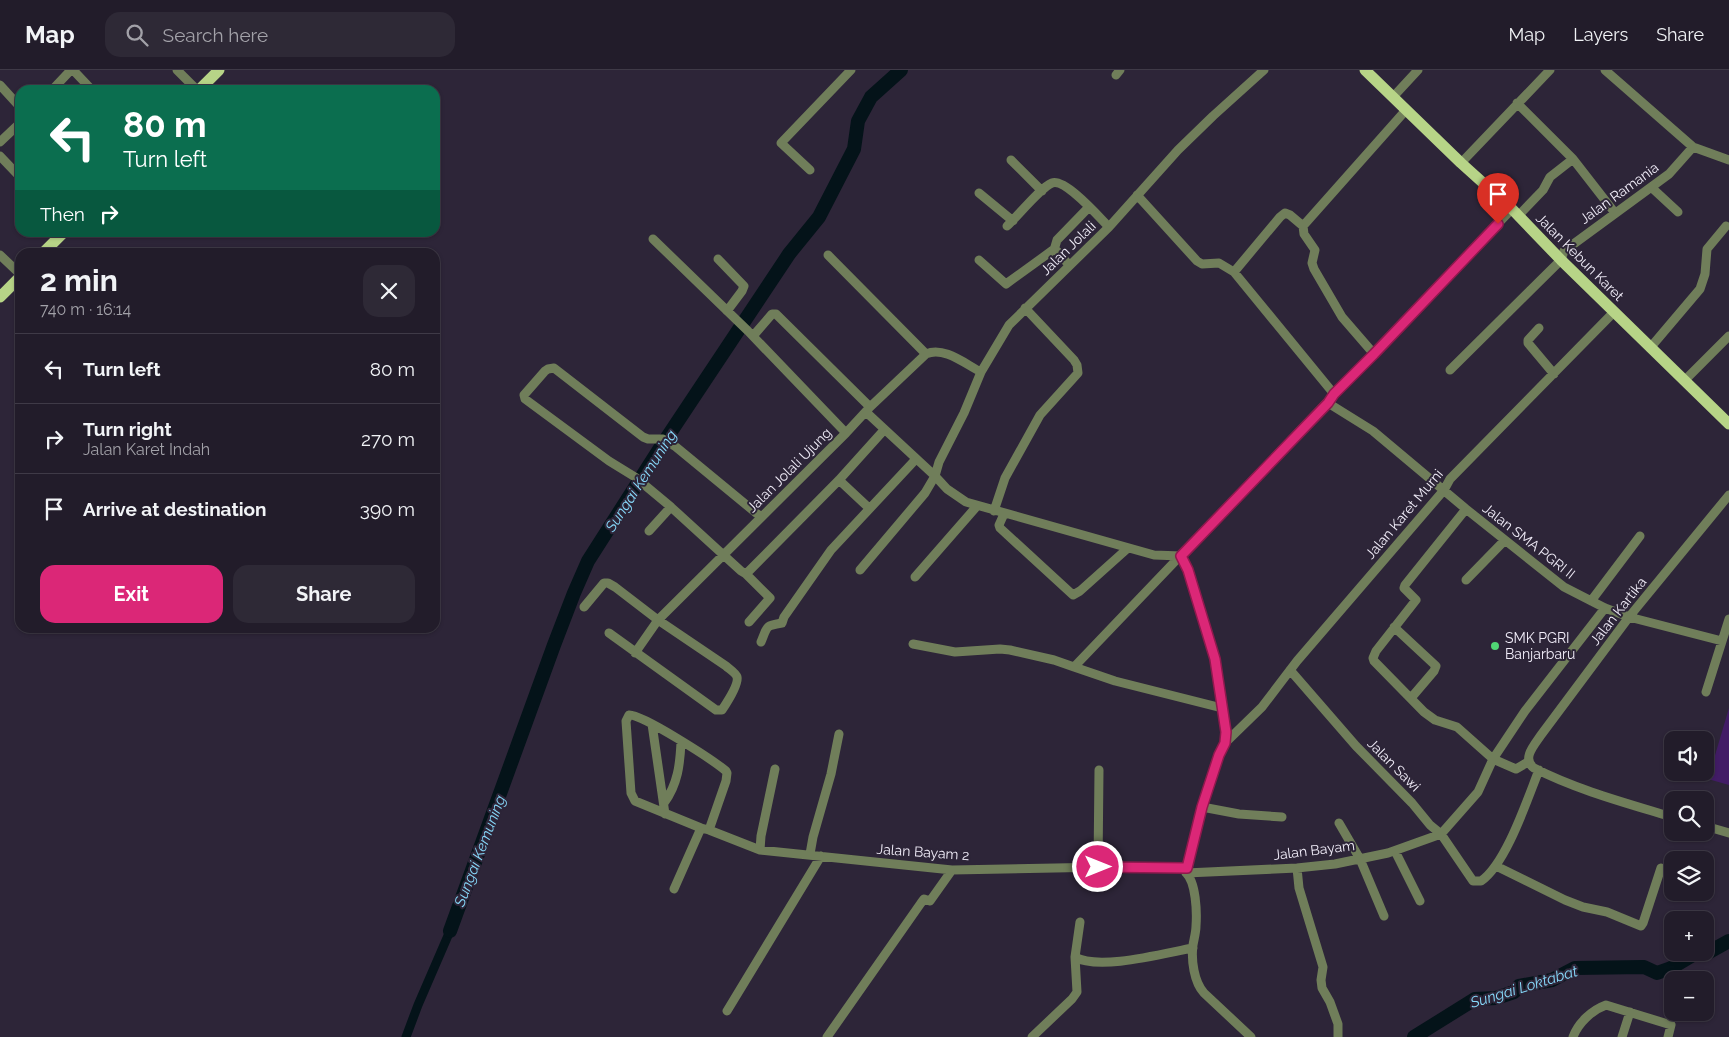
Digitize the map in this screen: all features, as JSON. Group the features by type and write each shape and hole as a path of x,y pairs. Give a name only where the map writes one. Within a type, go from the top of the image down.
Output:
{"main road":[{"path":"204,85 219,70"},
{"name":"Jalan Kebun Karet","path":"1365,70 1515,213 1729,424"},
{"path":"48,248 59,237"},
{"path":"0,297 15,281"}],"street":[{"path":"57,85 72,70 87,85"},
{"path":"177,70 195,85"},
{"path":"810,170 781,143 851,70"},
{"name":"Jalan Jolali","path":"860,570 925,493 935,476 939,462 964,413 981,372 1009,325 1109,227 1178,150 1264,70"},
{"path":"1393,97 1418,70"},
{"path":"1461,163 1550,70"},
{"path":"1609,71 1693,146 1729,160"},
{"path":"0,86 15,102"},
{"path":"1517,103 1573,159 1615,213"},
{"path":"1303,226 1406,110"},
{"path":"0,142 15,128"},
{"name":"Jalan Ramania","path":"1450,370 1561,260 1564,251 1673,170 1693,146"},
{"path":"0,156 15,172"},
{"path":"1074,668 1328,403 1334,394 1515,213 1543,190 1550,177 1573,159"},
{"path":"1010,160 1042,191"},
{"path":"979,193 1010,223 1042,191 1056,182 1068,188 1109,227"},
{"path":"1651,187 1678,212"},
{"path":"1138,195 1197,261 1202,264 1220,263 1234,272 1334,394"},
{"path":"979,260 1006,284 1054,250 1057,240 1089,207"},
{"path":"1234,272 1280,217 1285,213 1290,215 1303,226 1304,234 1315,250 1312,263 1314,269 1342,317 1374,354"},
{"path":"1650,348 1700,289 1705,274 1707,249 1726,226"},
{"path":"653,239 736,319 846,433"},
{"path":"1054,250 1069,266"},
{"path":"0,255 15,271"},
{"path":"828,255 926,354 938,352 946,354 981,372"},
{"path":"718,259 744,286 727,311"},
{"path":"994,510 1005,478 1040,416 1078,372 1074,360 1025,308"},
{"name":"Jalan Karet Murni","path":"1225,743 1262,707 1290,670 1444,490 1450,479 1614,312"},
{"path":"750,334 772,314 776,314 868,410 884,430 955,496 977,506 1154,555 1181,556"},
{"path":"1539,328 1528,340 1528,343 1554,374"},
{"path":"1684,381 1729,336"},
{"name":"Jalan Jolali Ujung","path":"635,653 658,620 926,354"},
{"path":"749,622 770,598 746,574 647,486 589,447 525,399 524,395 548,369 554,368 643,437 652,440 663,439 676,447 760,517"},
{"name":"Jalan SMA PGRI II","path":"1328,403 1373,431 1466,510 1564,587 1605,608 1629,617 1722,641"},
{"path":"746,574 839,480 884,430"},
{"path":"761,642 767,627 771,624 782,623 784,617 831,550 916,459"},
{"path":"839,480 869,508"},
{"name":"Jalan Kartika","path":"1528,762 1530,752 1541,735 1629,617 1729,496"},
{"path":"915,577 977,506"},
{"path":"649,531 671,507"},
{"path":"1466,510 1405,585 1404,588 1416,600 1376,651 1373,658 1376,664 1424,712 1435,720 1457,727 1493,759 1516,769 1528,762 1540,770 1597,793 1664,814"},
{"path":"1004,514 999,525 1000,528 1073,595 1080,592 1128,548"},
{"path":"1591,601 1640,536"},
{"path":"1466,580 1505,540"},
{"path":"1181,556 1188,570 1215,659 1226,732 1225,743 1219,755 1202,807 1186,870 1195,894 1196,926 1193,948 1196,978 1198,986 1250,1037"},
{"path":"584,607 604,583 608,583 726,666 736,674 738,680 726,705 722,710 716,710 609,634"},
{"path":"1441,834 1478,792 1493,759 1525,711 1605,608"},
{"path":"1706,692 1729,619"},
{"path":"1394,628 1436,666 1434,671 1411,698"},
{"path":"913,644 955,652 1010,650 1054,660 1115,680 1222,708"},
{"name":"Jalan Sawi","path":"1290,670 1356,746 1412,803 1430,825 1441,834 1473,881 1480,881 1496,866"},
{"name":"Jalan Bayam 2","path":"652,724 631,714 626,718 631,793 634,799 638,803 665,814 760,850 952,870 1098,867 1186,870"},
{"path":"652,724 718,765 727,773 705,829 674,888"},
{"path":"652,724 665,814"},
{"path":"810,854 831,774 839,734"},
{"path":"664,803 671,794 678,777 682,742"},
{"path":"760,850 761,836 775,769"},
{"path":"1098,867 1099,770"},
{"path":"1540,770 1512,835 1496,866 1564,900 1606,912 1641,926 1661,868"},
{"path":"1202,807 1239,814 1282,817"},
{"path":"1339,823 1360,859 1384,916"},
{"path":"1714,829 1729,833"},
{"name":"Jalan Bayam","path":"1186,870 1297,868 1335,864 1395,851 1441,834"},
{"path":"1395,851 1420,901"},
{"path":"727,1011 821,856"},
{"path":"1297,868 1299,888 1323,967 1322,988 1330,1002 1338,1024 1338,1037"},
{"path":"827,1037 921,903 924,899 930,900 952,870"},
{"path":"1032,1037 1077,992 1075,957 1080,922"},
{"path":"1075,957 1089,963 1104,962 1193,948"},
{"path":"1573,1037 1575,1030 1582,1021 1603,1006 1671,1025 1668,1037"},
{"path":"1622,1037 1630,1012"}],"shaded area":[{"path":"1729,708 1729,785 1714,781 1714,759"}],"waterway":[{"name":"Sungai Kemuning","path":"450,931 554,645 588,561 662,445 789,254 819,217 854,149 858,121 871,97 901,70"},
{"path":"406,1037 450,931"},
{"name":"Sungai Loktabat","path":"1714,949 1729,941"},
{"name":"Sungai Loktabat","path":"1414,1037 1475,999 1496,998 1514,992 1519,986 1552,980 1575,968 1644,967 1657,973 1683,961"}],"place":[{"name":"SMK PGRI Banjarbaru","path":"1495,646"}],"route":[{"path":"1098,867 1187,868 1202,807 1219,755 1225,743 1226,732 1215,659 1188,570 1181,556 1498,224"}]}
